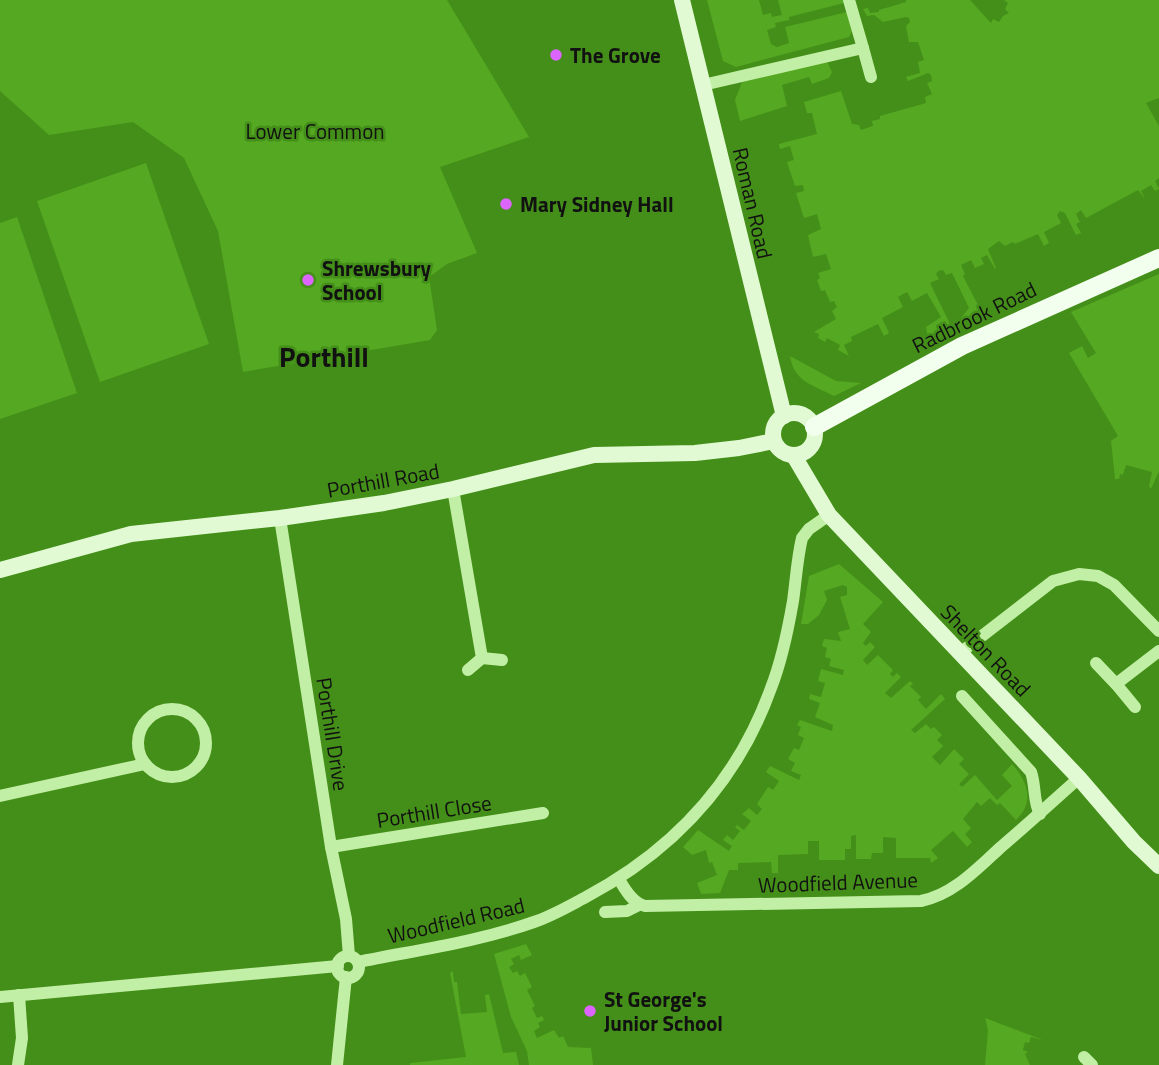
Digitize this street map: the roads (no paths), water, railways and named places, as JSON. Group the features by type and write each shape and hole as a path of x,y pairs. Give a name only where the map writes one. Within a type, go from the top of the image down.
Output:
{"main road":[{"name":"Roman Road","path":"682,0 784,416"},
{"name":"Radbrook Road","path":"814,427 962,346 1159,258"},
{"path":"797,414 806,417 814,427 813,445 807,452 794,456 784,453 774,441 774,429 784,416 797,414"},
{"name":"Porthill Road","path":"0,570 131,534 281,518 384,503 594,455 695,453 739,449 774,441"},
{"name":"Shelton Road","path":"794,456 829,515 1159,866"}],"street":[{"path":"849,0 871,77"},
{"path":"704,85 863,48"},
{"path":"453,489 481,658"},
{"name":"Woodfield Road","path":"353,959 486,937 512,929 557,912 620,879 660,850 694,818 718,789 740,754 772,688 786,639 802,538 809,529 829,515"},
{"name":"Porthill Drive","path":"281,518 331,848 353,959"},
{"path":"960,653 1053,580 1079,574 1098,576 1114,585 1159,632"},
{"path":"1116,684 1159,651"},
{"path":"468,670 481,658 502,660"},
{"path":"1096,663 1135,707"},
{"path":"962,696 1031,772 1035,785 1035,806 1040,814"},
{"path":"164,710 177,710 189,714 202,727 206,736 206,748 197,767 186,775 174,778 158,775 145,764 139,753 139,735 144,724 153,715 164,710"},
{"path":"0,796 145,764"},
{"name":"Woodfield Avenue","path":"605,912 627,911 639,905 921,901 934,898 969,875 1079,778"},
{"name":"Porthill Close","path":"331,848 543,813"},
{"path":"620,879 639,905"},
{"path":"343,958 353,959 358,972 352,977 346,977 340,973 338,966 343,958"},
{"path":"0,997 338,966"},
{"path":"337,1065 346,977"},
{"path":"18,1065 22,1038 19,995"}],"place":[{"name":"The Grove","path":"556,55"},
{"name":"Mary Sidney Hall","path":"506,204"},
{"name":"Shrewsbury School","path":"308,280"},
{"name":"St George's Junior School","path":"590,1011"}],"district":[{"name":"Porthill","path":"324,356"}],"park label":[{"name":"Lower Common","path":"315,131"}]}
